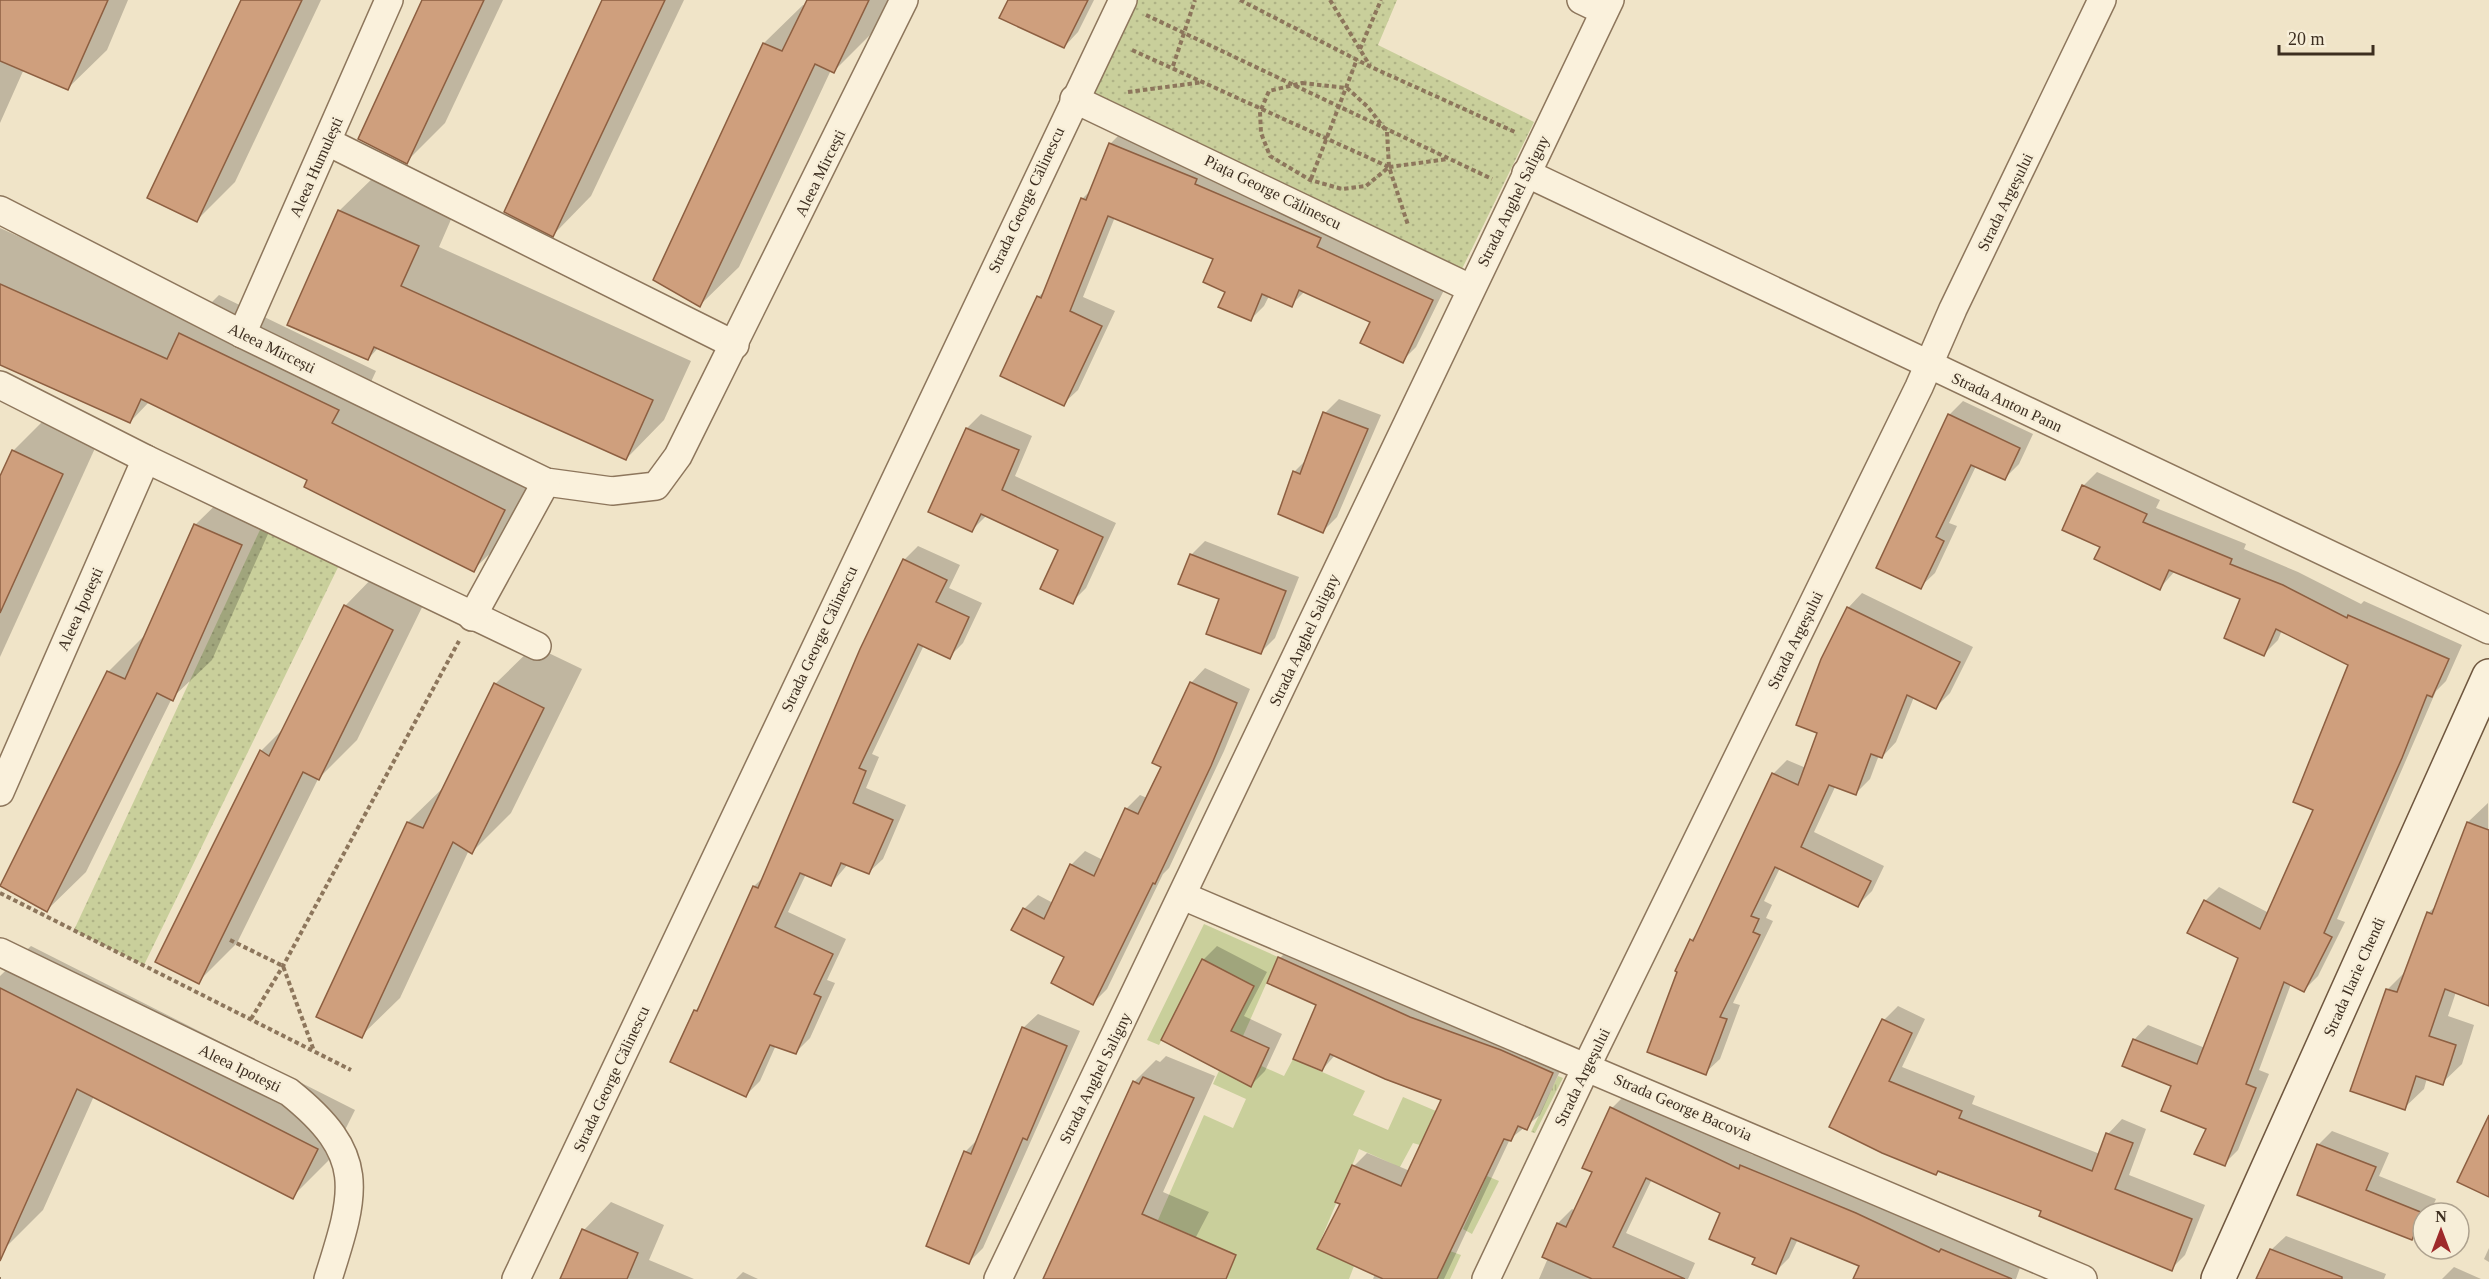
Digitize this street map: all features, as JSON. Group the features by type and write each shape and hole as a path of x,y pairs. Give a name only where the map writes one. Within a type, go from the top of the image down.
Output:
{"street":[{"name":"Aleea Humulești","path":"242,334 389,0"},
{"name":"Aleea Mircești","path":"0,210 242,334 546,482 612,491 656,486 678,456 735,345 904,0"},
{"name":"Strada Argeșului","path":"1486,1279 2102,0"},
{"name":"Strada Anghel Saligny","path":"998,1279 1183,896 1526,173 1598,4"},
{"name":"Strada George Călinescu","path":"516,1279 1074,99 1104,38 1133,7"},
{"name":"Piața George Călinescu","path":"1074,99 1470,288"},
{"path":"327,142 735,345"},
{"name":"Strada Anton Pann","path":"1526,173 2489,630"},
{"path":"0,385 146,459 472,617 537,646"},
{"name":"Aleea Ipotești","path":"0,792 146,459"},
{"path":"472,617 546,482"},
{"name":"Strada Ilarie Chendi","path":"2218,1279 2489,676"},
{"name":"Strada George Bacovia","path":"1183,896 2083,1279"},
{"name":"Aleea Ipotești","path":"0,952 289,1092 318,1115 341,1145 350,1191 342,1235 328,1279"}],"path":[{"path":"1173,66 1195,0"},
{"path":"1240,0 1371,67 1518,133"},
{"path":"1330,0 1371,67"},
{"path":"1360,49 1381,0"},
{"path":"1133,7 1184,34 1495,181"},
{"path":"1104,38 1173,66 1389,167"},
{"path":"1306,190 1357,59"},
{"path":"1074,99 1205,82"},
{"path":"1411,232 1389,167 1387,132 1347,88 1302,83 1269,91 1260,107 1261,133 1270,156 1310,180 1342,189 1366,186 1389,167 1449,159"},
{"path":"251,1019 283,966 472,617"},
{"path":"0,893 351,1070"},
{"path":"230,940 283,966 315,1051"}],"green space":[{"path":"1136,0 1397,0 1378,45 1534,122 1459,275 1089,95"},
{"path":"266,517 344,555 144,965 74,930"},
{"path":"1204,924 1278,957 1243,1036 1231,1031 1202,960 1159,1045 1147,1040"},
{"path":"1228,1051 1284,1076 1293,1059 1365,1091 1353,1115 1388,1130 1403,1097 1436,1111 1420,1145 1413,1143 1400,1167 1359,1149 1317,1249 1354,1266 1349,1279 1164,1279 1228,1274 1236,1255 1158,1220 1204,1115 1233,1128 1246,1099 1213,1084"},
{"path":"1558,1076 1563,1078 1535,1133 1531,1132"},
{"path":"1487,1176 1499,1181 1472,1234 1463,1229"},
{"path":"1450,1251 1461,1255 1450,1279 1437,1279"}],"building":[{"path":"0,0 108,0 68,90 0,61"},
{"path":"241,0 302,0 197,222 147,198"},
{"path":"422,0 484,0 407,164 358,139"},
{"path":"602,0 665,0 553,237 504,212"},
{"path":"807,0 869,0 834,73 815,64 700,307 653,280 763,43 782,51"},
{"path":"1008,0 1088,0 1064,48 999,18"},
{"path":"1109,143 1197,179 1195,184 1321,238 1317,247 1433,300 1403,363 1360,343 1370,322 1299,290 1292,307 1262,294 1251,321 1218,307 1225,292 1203,282 1213,259 1108,216 1070,311 1102,326 1064,406 1000,376 1037,296 1041,298 1081,198 1086,200"},
{"path":"338,210 419,246 401,286 653,400 626,460 374,347 368,360 287,325"},
{"path":"0,284 167,359 179,333 339,410 332,423 505,510 474,572 304,487 307,480 141,399 130,423 0,365"},
{"path":"1323,412 1368,429 1323,533 1278,514 1293,471 1300,474"},
{"path":"1948,414 2020,448 2005,480 1971,465 1936,537 1944,541 1921,589 1876,568"},
{"path":"966,428 1019,450 1002,490 1103,537 1073,604 1040,589 1058,550 981,514 972,532 928,512"},
{"path":"12,450 63,474 0,613 0,476"},
{"path":"2082,485 2147,514 2143,522 2232,559 2230,564 2283,585 2347,618 2348,615 2449,659 2432,697 2427,695 2402,758 2324,933 2332,937 2304,992 2284,982 2246,1084 2256,1088 2225,1166 2194,1154 2206,1129 2161,1111 2171,1086 2122,1066 2133,1039 2197,1064 2238,958 2187,933 2204,900 2260,929 2313,810 2293,802 2348,665 2276,629 2264,656 2224,638 2240,599 2169,570 2160,590 2094,559 2100,547 2062,530"},
{"path":"194,524 242,545 173,701 157,693 47,912 0,886 107,671 125,679"},
{"path":"1190,554 1286,591 1261,654 1206,634 1219,599 1178,584"},
{"path":"903,559 947,580 936,602 969,617 950,659 918,644 859,768 866,771 853,803 893,820 869,874 841,863 831,886 800,873 775,927 833,954 814,994 821,997 796,1054 770,1045 746,1097 670,1062 694,1010 697,1011 753,886 758,888 860,649"},
{"path":"344,605 393,630 319,780 303,772 199,984 155,962 260,750 269,756"},
{"path":"1847,607 1960,662 1936,709 1907,695 1882,758 1871,754 1856,795 1829,785 1801,847 1871,881 1858,907 1775,867 1751,916 1759,919 1753,932 1760,935 1720,1017 1727,1019 1706,1075 1647,1052 1677,972 1675,971 1690,939 1693,941 1772,773 1798,785 1817,733 1796,725 1821,659"},
{"path":"1190,682 1237,703 1211,766 1155,884 1153,883 1093,1005 1051,983 1064,957 1011,930 1023,908 1044,919 1070,864 1094,876 1125,808 1138,814 1161,767 1152,763"},
{"path":"494,683 544,708 472,854 453,842 362,1038 316,1017 407,822 423,828"},
{"path":"2467,822 2489,830 2489,1006 2445,989 2429,1036 2456,1045 2450,1064 2443,1085 2416,1076 2405,1110 2350,1091 2386,989 2397,992 2427,912 2432,914"},
{"path":"1278,957 1410,1017 1501,1050 1553,1073 1527,1130 1518,1126 1511,1141 1504,1139 1437,1279 1383,1279 1317,1249 1340,1204 1335,1202 1352,1165 1401,1186 1441,1100 1385,1079 1330,1054 1322,1071 1293,1059 1316,1005 1267,983"},
{"path":"1202,959 1254,986 1231,1031 1269,1048 1251,1087 1161,1040"},
{"path":"0,988 318,1149 293,1199 77,1089 0,1261"},
{"path":"1882,1019 1912,1033 1889,1081 1962,1111 1959,1118 2092,1171 2106,1133 2133,1143 2115,1189 2192,1219 2172,1271 2039,1216 2041,1211 1938,1171 1936,1175 1882,1153 1829,1127"},
{"path":"1022,1027 1067,1046 1027,1140 1023,1138 969,1264 926,1246 964,1151 971,1154"},
{"path":"1143,1077 1194,1098 1142,1214 1236,1255 1226,1279 1043,1279 1133,1081 1139,1084"},
{"path":"1610,1107 1739,1169 1740,1165 1856,1213 1939,1252 1941,1249 2012,1279 1853,1279 1859,1266 1791,1238 1776,1274 1752,1264 1755,1258 1709,1239 1720,1213 1646,1178 1613,1247 1685,1279 1592,1279 1542,1257 1557,1223 1566,1227 1592,1172 1582,1168"},
{"path":"2489,1115 2489,1197 2457,1182"},
{"path":"2317,1144 2376,1167 2366,1190 2411,1208 2411,1240 2297,1195"},
{"path":"582,1229 638,1253 627,1279 560,1279"},
{"path":"2270,1249 2342,1277 2342,1279 2256,1279"}]}
